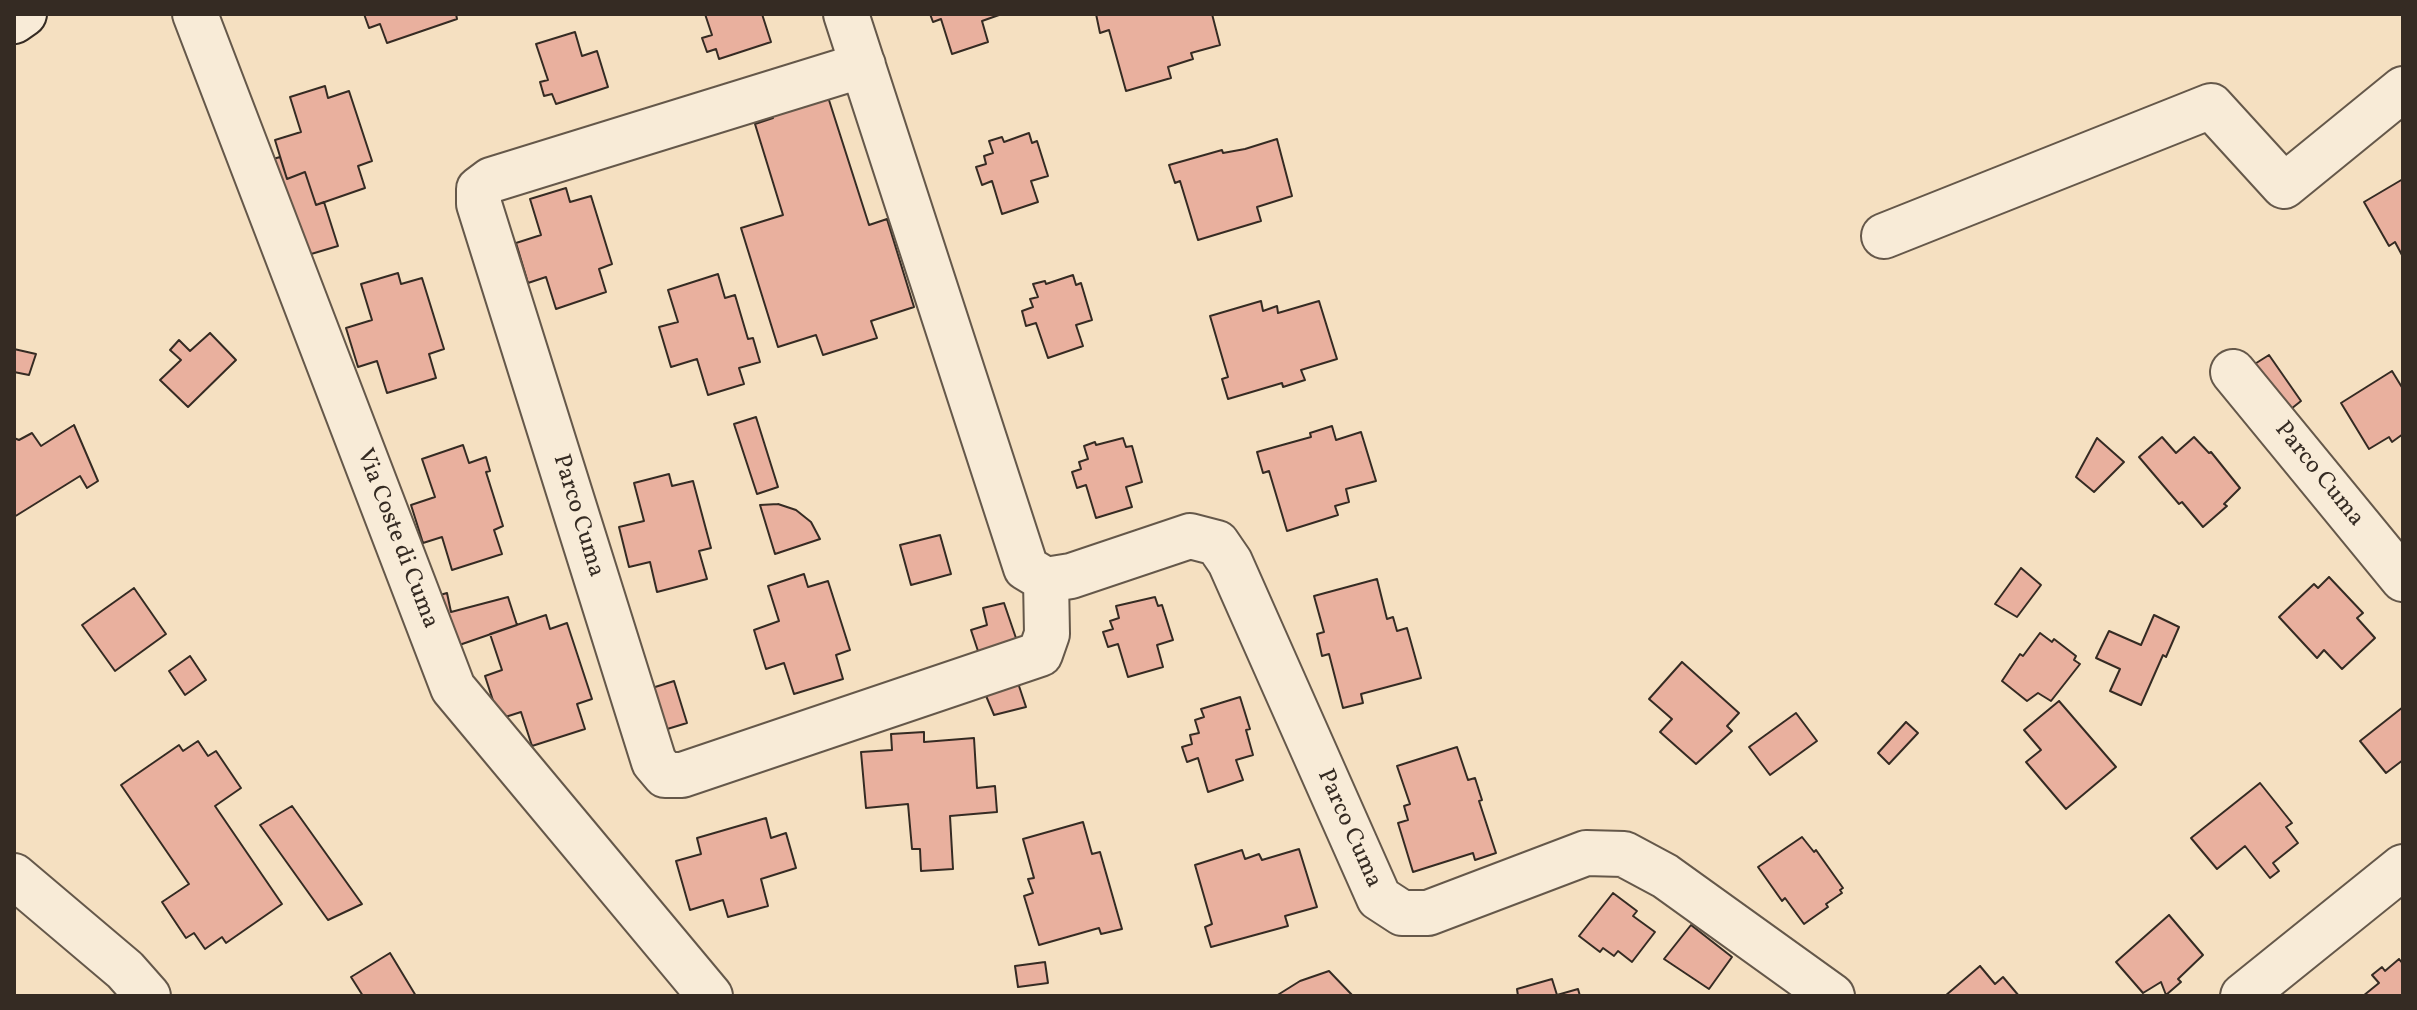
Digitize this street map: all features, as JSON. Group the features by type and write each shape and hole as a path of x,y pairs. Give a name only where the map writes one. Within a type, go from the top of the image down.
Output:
{"street":[{"path":"14,21 24,14"},
{"name":"Via Coste di Cuma","path":"195,14 453,688 710,996"},
{"path":"846,14 931,267 1026,568 1046,580"},
{"name":"Parco Cuma","path":"863,65 491,180 479,189 479,204 654,762 665,775 682,775 1040,654 1047,634 1046,580 1071,576 1190,536 1217,543 1230,562 1379,898 1402,913 1428,913 1586,853 1624,854 1665,876 1832,996"},
{"path":"1884,236 2211,106 2284,186 2403,89"},
{"name":"Parco Cuma","path":"2233,372 2403,579"},
{"path":"2243,996 2403,867"},
{"path":"14,876 125,970 148,996"}],"building":[{"path":"364,14 456,14 457,19 387,43 380,24 369,28"},
{"path":"705,14 762,14 771,42 719,59 716,49 707,52 702,38 712,35"},
{"path":"930,14 999,15 982,21 988,42 952,54 941,19 933,22"},
{"path":"1096,14 1212,14 1220,45 1191,53 1193,59 1168,67 1171,78 1126,91 1109,30 1100,33"},
{"path":"575,32 582,56 597,51 608,87 556,104 552,94 544,96 540,82 548,80 536,44"},
{"path":"325,86 328,98 349,91 372,161 358,166 365,188 316,205 305,172 287,179 275,140 301,132 290,97"},
{"path":"828,97 869,225 887,219 914,307 871,321 877,338 823,355 816,335 778,347 741,228 783,215 755,124 773,118 772,115"},
{"path":"1029,133 1032,143 1037,141 1048,176 1031,181 1038,202 1002,214 992,181 982,185 976,167 986,164 984,156 993,153 989,141 1002,137 1004,142"},
{"path":"1277,139 1292,196 1257,207 1261,221 1198,240 1180,181 1175,183 1169,165"},
{"path":"280,157 287,179 305,172 316,205 324,202 338,246 291,260 256,164"},
{"path":"2403,179 2403,257 2395,242 2389,246 2364,202"},
{"path":"566,188 570,202 591,196 612,264 599,269 606,292 556,309 546,277 528,283 516,243 541,235 530,199"},
{"path":"398,273 401,284 422,278 444,349 429,354 436,378 387,393 377,361 358,367 346,328 372,320 361,284"},
{"path":"718,274 725,298 735,295 748,339 753,338 760,362 739,368 744,384 708,395 697,359 671,367 659,327 678,322 668,290"},
{"path":"1073,275 1076,285 1081,283 1092,320 1076,325 1083,346 1048,358 1036,323 1026,326 1022,311 1033,307 1030,299 1038,297 1033,284 1045,281 1046,284"},
{"path":"1261,301 1263,311 1277,306 1278,313 1319,301 1337,359 1301,370 1305,380 1283,387 1282,383 1228,399 1222,379 1228,377 1210,316"},
{"path":"210,333 236,360 188,407 160,380 181,360 170,350 179,340 190,351"},
{"path":"14,349 36,354 29,375 14,372"},
{"path":"2269,355 2301,401 2281,417 2242,372"},
{"path":"2392,371 2403,389 2403,434 2392,442 2389,437 2369,449 2341,403"},
{"path":"756,417 778,487 757,494 734,424"},
{"path":"74,425 98,481 87,488 80,476 14,517 14,438 19,440 32,433 41,446"},
{"path":"1332,426 1336,440 1361,432 1376,481 1346,489 1349,502 1335,506 1338,515 1287,531 1269,471 1263,473 1257,452 1311,437 1310,433"},
{"path":"2162,437 2176,453 2194,437 2211,452 2240,488 2224,504 2227,506 2203,527 2139,457"},
{"path":"1123,438 1126,447 1132,446 1142,482 1126,487 1132,507 1096,518 1086,485 1077,488 1072,472 1081,469 1079,462 1088,459 1084,446"},
{"path":"2097,438 2124,462 2094,492 2076,477"},
{"path":"463,445 469,463 486,457 490,471 486,472 503,526 494,530 502,554 452,570 442,537 423,543 411,505 435,497 422,459"},
{"path":"669,474 672,486 693,481 711,548 699,551 707,579 657,592 650,562 629,567 619,527 644,521 634,483"},
{"path":"778,504 796,510 811,522 820,539 775,554 760,505"},
{"path":"940,535 951,574 911,585 900,545"},
{"path":"2021,568 2041,585 2017,617 1995,604"},
{"path":"804,574 808,587 828,581 850,650 836,655 843,679 794,694 784,663 766,669 754,630 779,621 768,586"},
{"path":"2329,577 2363,613 2357,618 2375,638 2342,669 2324,650 2317,658 2279,617 2314,584 2318,588"},
{"path":"1377,579 1387,619 1393,617 1397,631 1407,628 1421,678 1361,694 1363,703 1343,708 1329,654 1322,656 1317,634 1324,632 1314,596"},
{"path":"134,588 166,634 115,671 82,625"},
{"path":"447,593 451,612 508,597 517,625 442,651 422,600"},
{"path":"1155,597 1158,606 1162,605 1173,640 1157,645 1163,667 1128,677 1118,644 1108,647 1103,632 1113,629 1110,621 1119,618 1116,606"},
{"path":"1004,603 1017,641 979,654 971,630 987,625 983,608"},
{"path":"546,615 550,629 567,623 592,699 577,704 585,729 532,746 521,712 499,719 485,676 502,670 490,634"},
{"path":"2154,615 2179,627 2141,705 2110,691 2120,669 2096,658 2109,631 2141,645"},
{"path":"2040,633 2052,642 2054,639 2076,656 2074,660 2080,664 2051,701 2038,693 2027,701 2002,681 2020,654 2023,656"},
{"path":"190,656 206,680 185,695 169,671"},
{"path":"1682,662 1739,713 1727,726 1732,731 1696,764 1660,732 1672,719 1649,699"},
{"path":"1017,680 1026,707 994,715 984,691"},
{"path":"674,681 687,723 664,730 652,688"},
{"path":"1240,697 1250,729 1246,730 1253,755 1236,760 1243,780 1208,792 1198,758 1187,762 1182,747 1192,744 1190,735 1199,733 1195,720 1204,717 1201,709"},
{"path":"2059,701 2116,767 2066,809 2026,762 2041,750 2024,730"},
{"path":"2403,707 2403,760 2386,773 2360,741"},
{"path":"1796,713 1817,741 1770,775 1749,747"},
{"path":"1906,722 1918,733 1889,764 1878,753"},
{"path":"924,732 924,742 974,738 977,788 995,786 997,812 950,816 953,869 921,871 920,849 912,849 908,804 866,808 861,752 892,750 891,734"},
{"path":"198,741 208,756 216,751 241,788 215,806 282,904 226,943 222,937 205,949 194,933 186,938 162,902 189,884 121,785 179,745 183,751"},
{"path":"1457,747 1468,780 1475,778 1496,853 1475,860 1473,853 1413,872 1398,823 1408,820 1404,806 1410,804 1397,766"},
{"path":"2260,783 2292,823 2286,827 2298,843 2273,863 2279,871 2270,878 2245,846 2217,869 2191,838"},
{"path":"292,806 362,904 328,920 260,825"},
{"path":"766,818 771,838 786,833 796,868 761,879 768,906 728,917 723,900 690,910 676,861 701,854 697,838"},
{"path":"1083,822 1092,854 1100,852 1122,929 1101,934 1099,928 1039,945 1024,896 1033,893 1028,879 1034,878 1023,839"},
{"path":"1802,837 1814,852 1816,850 1843,888 1840,890 1842,893 1826,904 1828,907 1804,924 1785,898 1782,901 1758,867"},
{"path":"1299,849 1317,907 1285,916 1288,926 1211,947 1205,927 1212,924 1195,865 1242,850 1245,859 1259,854 1262,860"},
{"path":"1613,893 1637,911 1633,916 1655,932 1632,962 1618,951 1614,956 1603,948 1600,952 1579,936"},
{"path":"2169,915 2203,955 2166,995 2161,982 2143,993 2116,962"},
{"path":"1691,925 1732,957 1709,989 1664,959"},
{"path":"390,953 416,996 363,996 351,977"},
{"path":"2399,959 2403,964 2403,996 2363,996 2379,983 2372,975 2382,967 2385,971"},
{"path":"1045,962 1048,983 1018,987 1015,966"},
{"path":"1980,966 1995,984 2003,977 2019,996 1945,996"},
{"path":"1329,971 1353,996 1276,996 1300,981"},
{"path":"1552,979 1557,995 1578,989 1580,996 1518,996 1517,989"}]}
